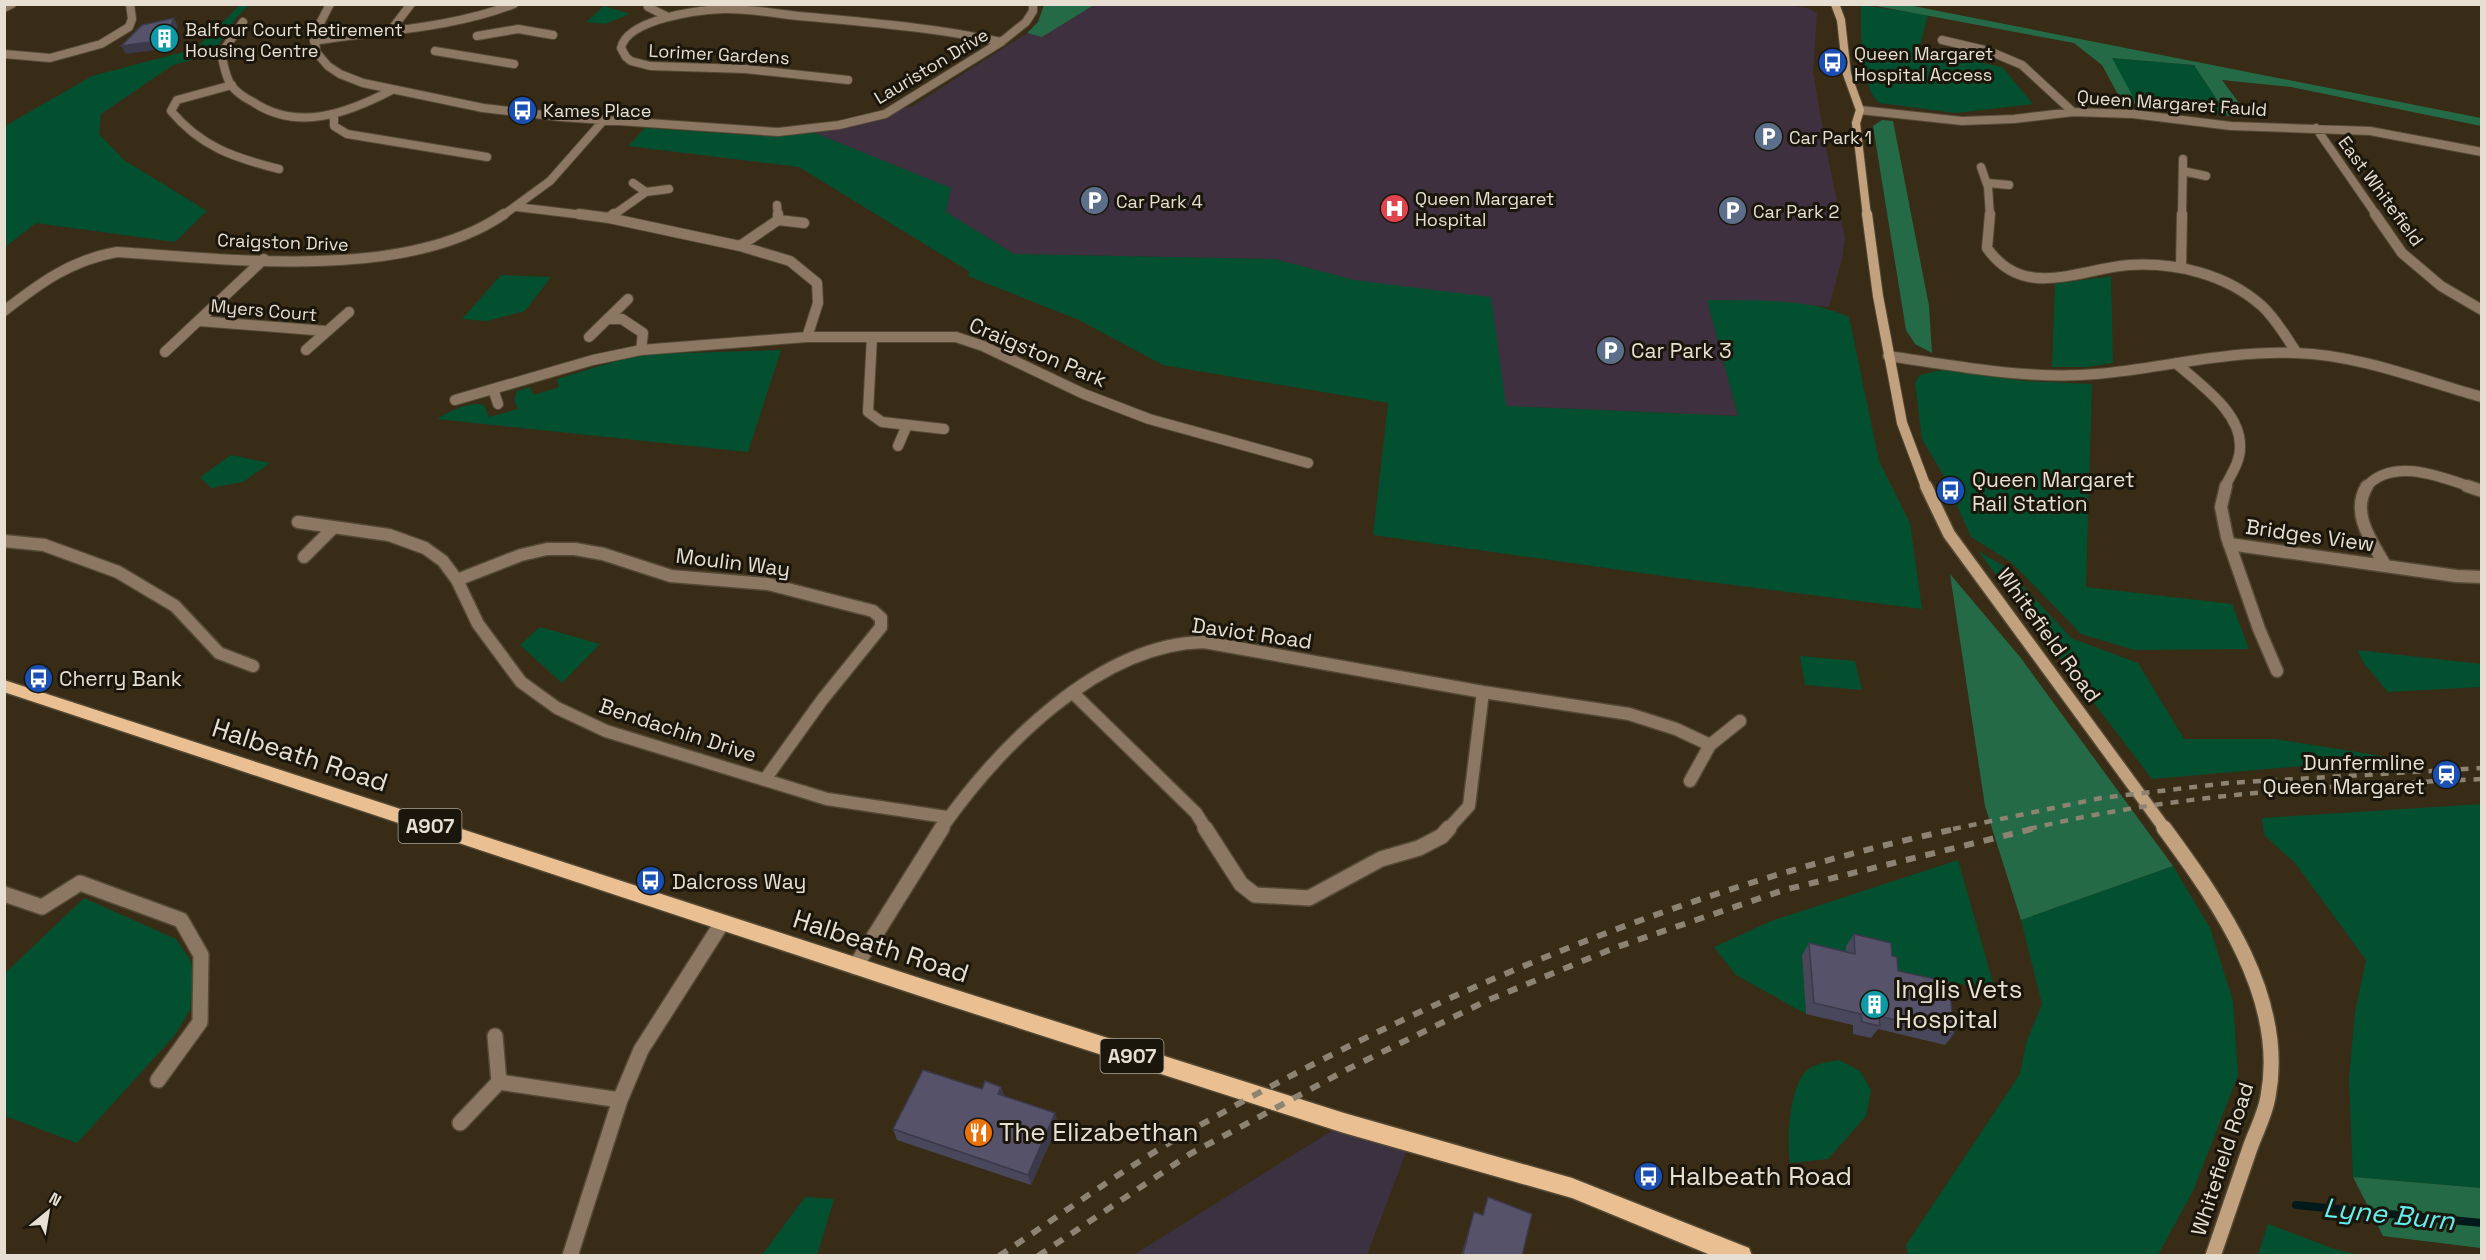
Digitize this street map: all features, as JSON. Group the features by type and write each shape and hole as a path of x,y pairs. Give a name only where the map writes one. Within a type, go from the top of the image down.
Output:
{"main road":[{"name":"Whitefield Road","path":"1835,4 1841,12 1841,32 1850,85 1860,110 1856,123 1860,160 1888,356 1909,447 1949,534 2199,876 2222,911 2257,985 2272,1058 2269,1094 2213,1256"},
{"name":"Halbeath Road","path":"4,686 855,967 1333,1119 1572,1188 1741,1256"}],"street":[{"path":"4,8 12,4"},
{"path":"4,54 44,59 112,39 128,27 133,15 130,4"},
{"path":"330,4 315,33 314,41 464,20 513,4"},
{"path":"391,30 411,4"},
{"name":"Lauriston Drive","path":"314,41 316,52 328,66 340,74 392,90 483,108 603,121 778,132 839,125 885,114 934,86 1001,42 1026,22 1034,11 1033,4"},
{"name":"Lorimer Gardens","path":"648,7 668,17"},
{"name":"Lorimer Gardens","path":"848,80 769,70 650,66 638,64 621,55 619,49 621,41 633,31 668,17 713,10 950,30 1001,42"},
{"path":"464,20 476,38 518,29 553,35"},
{"path":"243,22 221,54 232,85 253,104 270,113 311,119 334,115 362,106 392,90"},
{"path":"1942,40 1989,51 2022,64 2073,112"},
{"path":"1958,53 1964,45"},
{"path":"459,55 469,48"},
{"path":"435,51 514,63"},
{"path":"232,85 177,100 171,111 186,132 211,148 240,159 279,169"},
{"name":"Queen Margaret Fauld","path":"1860,110 1990,121 2073,112 2133,114 2231,126 2370,130 2481,152"},
{"path":"334,115 334,126 346,134 487,157"},
{"name":"Craigston Drive","path":"4,311 72,261 94,255 117,252 356,261 391,256 462,236 487,225 543,188 603,121"},
{"name":"East Whitefield","path":"2316,128 2402,253 2441,286 2481,310"},
{"path":"2181,268 2183,159"},
{"path":"1981,167 1988,183 1992,215 1987,248 1999,264 2013,271 2044,280 2131,265 2181,268 2230,286 2261,305 2297,353"},
{"path":"2183,171 2206,176"},
{"path":"633,183 646,192"},
{"path":"1988,183 2009,186"},
{"path":"609,218 646,192 669,189"},
{"path":"777,205 778,220"},
{"path":"517,207 609,218 740,246 790,261 817,283 818,303 807,337"},
{"path":"740,246 778,220 804,223"},
{"name":"Myers Court","path":"165,352 264,259"},
{"path":"589,337 628,299"},
{"name":"Myers Court","path":"306,350 349,312"},
{"path":"608,319 622,319 643,333 641,350"},
{"name":"Myers Court","path":"199,321 326,331"},
{"name":"Craigston Park","path":"455,400 592,360 641,350 807,337 956,337 983,346 1084,394 1149,419 1308,463"},
{"path":"872,337 868,412 882,422 945,429"},
{"path":"1888,356 2050,375 2095,374 2244,354 2297,353 2362,362 2481,397"},
{"path":"2176,363 2218,401 2233,422 2242,443 2238,462 2231,473 2220,504 2229,544 2267,652 2277,671"},
{"path":"494,389 498,404"},
{"path":"898,446 907,425"},
{"name":"Bridges View","path":"2385,566 2364,527 2361,496 2368,483 2381,474 2399,471 2430,475 2481,491"},
{"name":"Bendachin Drive","path":"298,522 404,539 443,561 457,580 478,624 497,653 521,682 557,708 606,731 766,778 827,799 946,817"},
{"path":"304,557 334,527"},
{"path":"4,541 21,540 51,548 100,564 139,583 174,605 215,650 253,666"},
{"name":"Bridges View","path":"2229,544 2481,577"},
{"name":"Moulin Way","path":"457,580 514,556 562,548 594,552 672,576 716,582 749,581 789,588 873,611 881,618 881,627 822,700 766,778"},
{"name":"Daviot Road","path":"855,967 946,817 1005,747 1072,692 1143,651 1167,643 1204,642 1483,692 1629,714 1676,729 1710,745"},
{"path":"1072,692 1196,813 1241,884 1255,895 1309,898 1381,859 1419,848 1442,836 1469,806 1474,782 1483,692"},
{"path":"1690,781 1710,745 1740,721"},
{"path":"4,894 42,907 80,883 181,920 201,955 200,1022 158,1080"},
{"path":"570,1256 620,1100 641,1050 722,923"},
{"path":"460,1123 499,1082 495,1036"},
{"path":"499,1082 620,1100"}],"shaded area":[{"name":"Queen Margaret Hospital","path":"1784,4 1810,9 1817,13 1813,72 1845,239 1829,307 1777,302 1707,300 1738,416 1506,406 1354,280 1275,259 1014,254 946,212 950,188 815,133 913,106 1027,33 1042,37 1094,5"},
{"path":"1344,1123 1410,1142 1367,1255 1132,1256"}],"green space":[{"path":"1044,4 1094,5 1042,37 1027,33 1038,22"},
{"path":"240,5 249,5 236,18 213,54 173,65 101,114 99,134 124,160 207,211 175,242 36,223 5,247 5,126 92,76 195,49"},
{"path":"1861,5 1928,15 1919,49 2002,67 2033,104 1956,113 1879,103 1872,94 1862,57"},
{"path":"1871,5 1908,5 2481,118 2481,126 2291,87 2222,80 2250,118 2228,116 2194,65 2112,58 2137,104 2122,102 2102,65 2074,43"},
{"path":"604,6 630,14 605,24 586,22"},
{"path":"2111,58 2194,65 2228,116 2137,104"},
{"path":"1882,120 1893,121 1929,306 1932,353 1915,344 1906,330 1873,126"},
{"path":"645,128 764,136 815,133 951,188 946,212 1014,254 1275,259 1354,280 1491,297 1506,406 1738,416 1707,300 1798,303 1849,317 1879,461 1910,523 1922,609 1670,577 1373,535 1388,403 1163,365 1079,320 968,276 970,272 799,167 628,146"},
{"path":"501,275 551,277 525,311 487,321 462,319"},
{"path":"2111,276 2113,363 2087,367 2052,367 2055,284"},
{"path":"781,350 748,452 437,419 460,407 472,404 484,405 489,417 518,409 514,400 517,391 529,387 534,395 559,387 557,379 626,358 655,354"},
{"path":"1942,370 2025,381 2092,384 2086,587 2232,604 2249,649 2134,650 2081,634 2011,562 1971,537 1945,478 1922,439 1915,383 1920,375"},
{"path":"231,455 270,463 243,482 211,488 200,477"},
{"path":"1978,551 2007,568 2071,638 2138,663 2184,739 2275,739 2395,758 2152,779"},
{"path":"1950,574 2020,657 2173,866 2021,920 1985,806"},
{"path":"540,627 600,644 562,683 520,645"},
{"path":"2357,650 2481,664 2481,687 2388,692 2365,665"},
{"path":"1800,656 1855,661 1862,690 1805,685"},
{"path":"2481,804 2481,1188 2353,1177 2349,1079 2355,1012 2366,960 2295,863 2264,835 2262,818"},
{"path":"1958,860 1995,990 1922,977 1890,976 1846,947 1847,966 1802,956 1806,1014 1736,975 1714,947 1771,921"},
{"path":"2173,866 2210,928 2233,1001 2238,1075 2194,1189 2158,1255 1908,1256 1906,1245 2020,1074 2026,1043 2042,1004 2021,920"},
{"path":"84,898 176,939 191,961 193,985 190,1010 175,1035 77,1143 5,1116 5,973"},
{"path":"1839,1060 1860,1071 1871,1090 1866,1116 1828,1159 1790,1163 1790,1119 1794,1095 1802,1076 1819,1064"},
{"path":"2353,1177 2481,1188 2481,1248 2383,1236"},
{"path":"805,1197 834,1199 817,1255 762,1255"},
{"path":"2268,1224 2334,1249 2360,1255 2258,1255"}],"building":[{"path":"174,18 165,40 121,46 142,25"},
{"name":"Inglis Vets Hospital","path":"1854,934 1891,943 1892,956 1897,957 1898,971 1949,982 1954,1034 1879,1016 1880,1026 1862,1022 1861,1014 1814,1003 1809,943 1855,954"},
{"name":"The Elizabethan","path":"923,1070 982,1089 985,1081 1001,1087 998,1094 1055,1113 1028,1175 893,1129"},
{"path":"1488,1197 1532,1214 1522,1256 1467,1256 1463,1254 1474,1212 1483,1215"}],"waterway":[{"name":"Lyne Burn","path":"2296,1205 2482,1223"}],"railway":[{"path":"1953,829 2101,798 2228,783 2482,768"},
{"path":"2029,829 2141,807 2198,799 2311,788 2482,779"},
{"path":"999,1256 1112,1179 1181,1136 1367,1037 1462,993 1657,914 1757,881 1858,852 1960,828"},
{"path":"1038,1256 1190,1154 1350,1068 1486,1001 1614,948 1784,890 2036,828"}],"place":[{"name":"Balfour Court Retirement Housing Centre","path":"164,39"},
{"name":"Queen Margaret Hospital Access","path":"1833,63"},
{"name":"Kames Place","path":"522,110"},
{"name":"Car Park 1","path":"1768,137"},
{"name":"Car Park 4","path":"1095,201"},
{"name":"Queen Margaret Hospital","path":"1394,208"},
{"name":"Car Park 2","path":"1732,211"},
{"name":"Car Park 3","path":"1610,350"},
{"name":"Queen Margaret Rail Station","path":"1951,491"},
{"name":"Cherry Bank","path":"38,678"},
{"name":"Dunfermline Queen Margaret","path":"2446,774"},
{"name":"Dalcross Way","path":"651,881"},
{"name":"Inglis Vets Hospital","path":"1874,1004"},
{"name":"The Elizabethan","path":"978,1132"},
{"name":"Halbeath Road","path":"1648,1176"}]}
